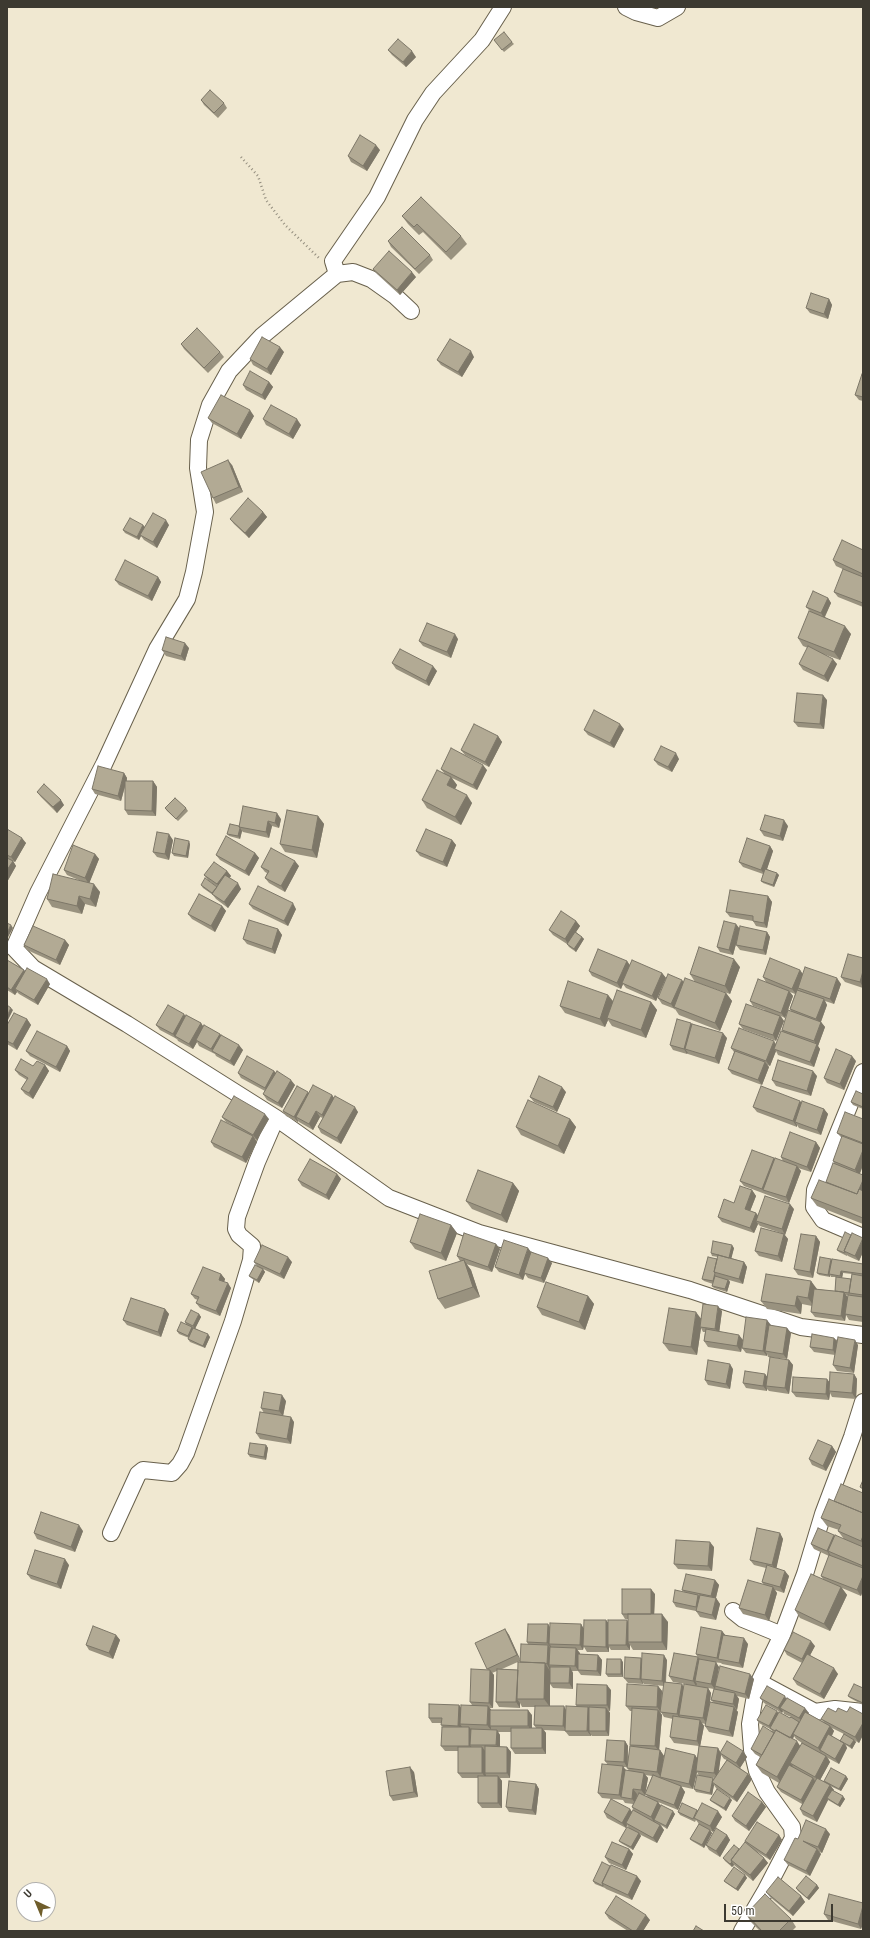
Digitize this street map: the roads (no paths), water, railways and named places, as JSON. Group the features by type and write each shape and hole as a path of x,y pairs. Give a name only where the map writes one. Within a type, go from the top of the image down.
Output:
{"street":[{"path":"337,274 332,260 377,196 415,120 433,93 482,40 503,7"},
{"path":"626,7 636,12 658,18 677,7"},
{"path":"411,310 390,292 371,279 353,272 337,274 262,336 228,371 210,405 199,440 198,468 205,512 194,572 187,599 157,649 104,764 11,948 33,968 127,1024 276,1118 389,1198 479,1233 690,1290 801,1327 863,1335"},
{"path":"863,1072 815,1190 814,1207 823,1220 863,1237"},
{"path":"111,1533 138,1474 143,1470 172,1473 180,1464 186,1453 233,1321 251,1260 252,1246 239,1235 236,1228 237,1217 257,1162 276,1118"},
{"path":"742,1931 766,1890 793,1838 792,1826 767,1792 757,1771 752,1750 750,1724 759,1682 782,1635 805,1574 823,1514 852,1437 863,1402"},
{"path":"733,1611 743,1619 782,1635"},
{"path":"759,1682 815,1712 835,1709 863,1712"}]}
